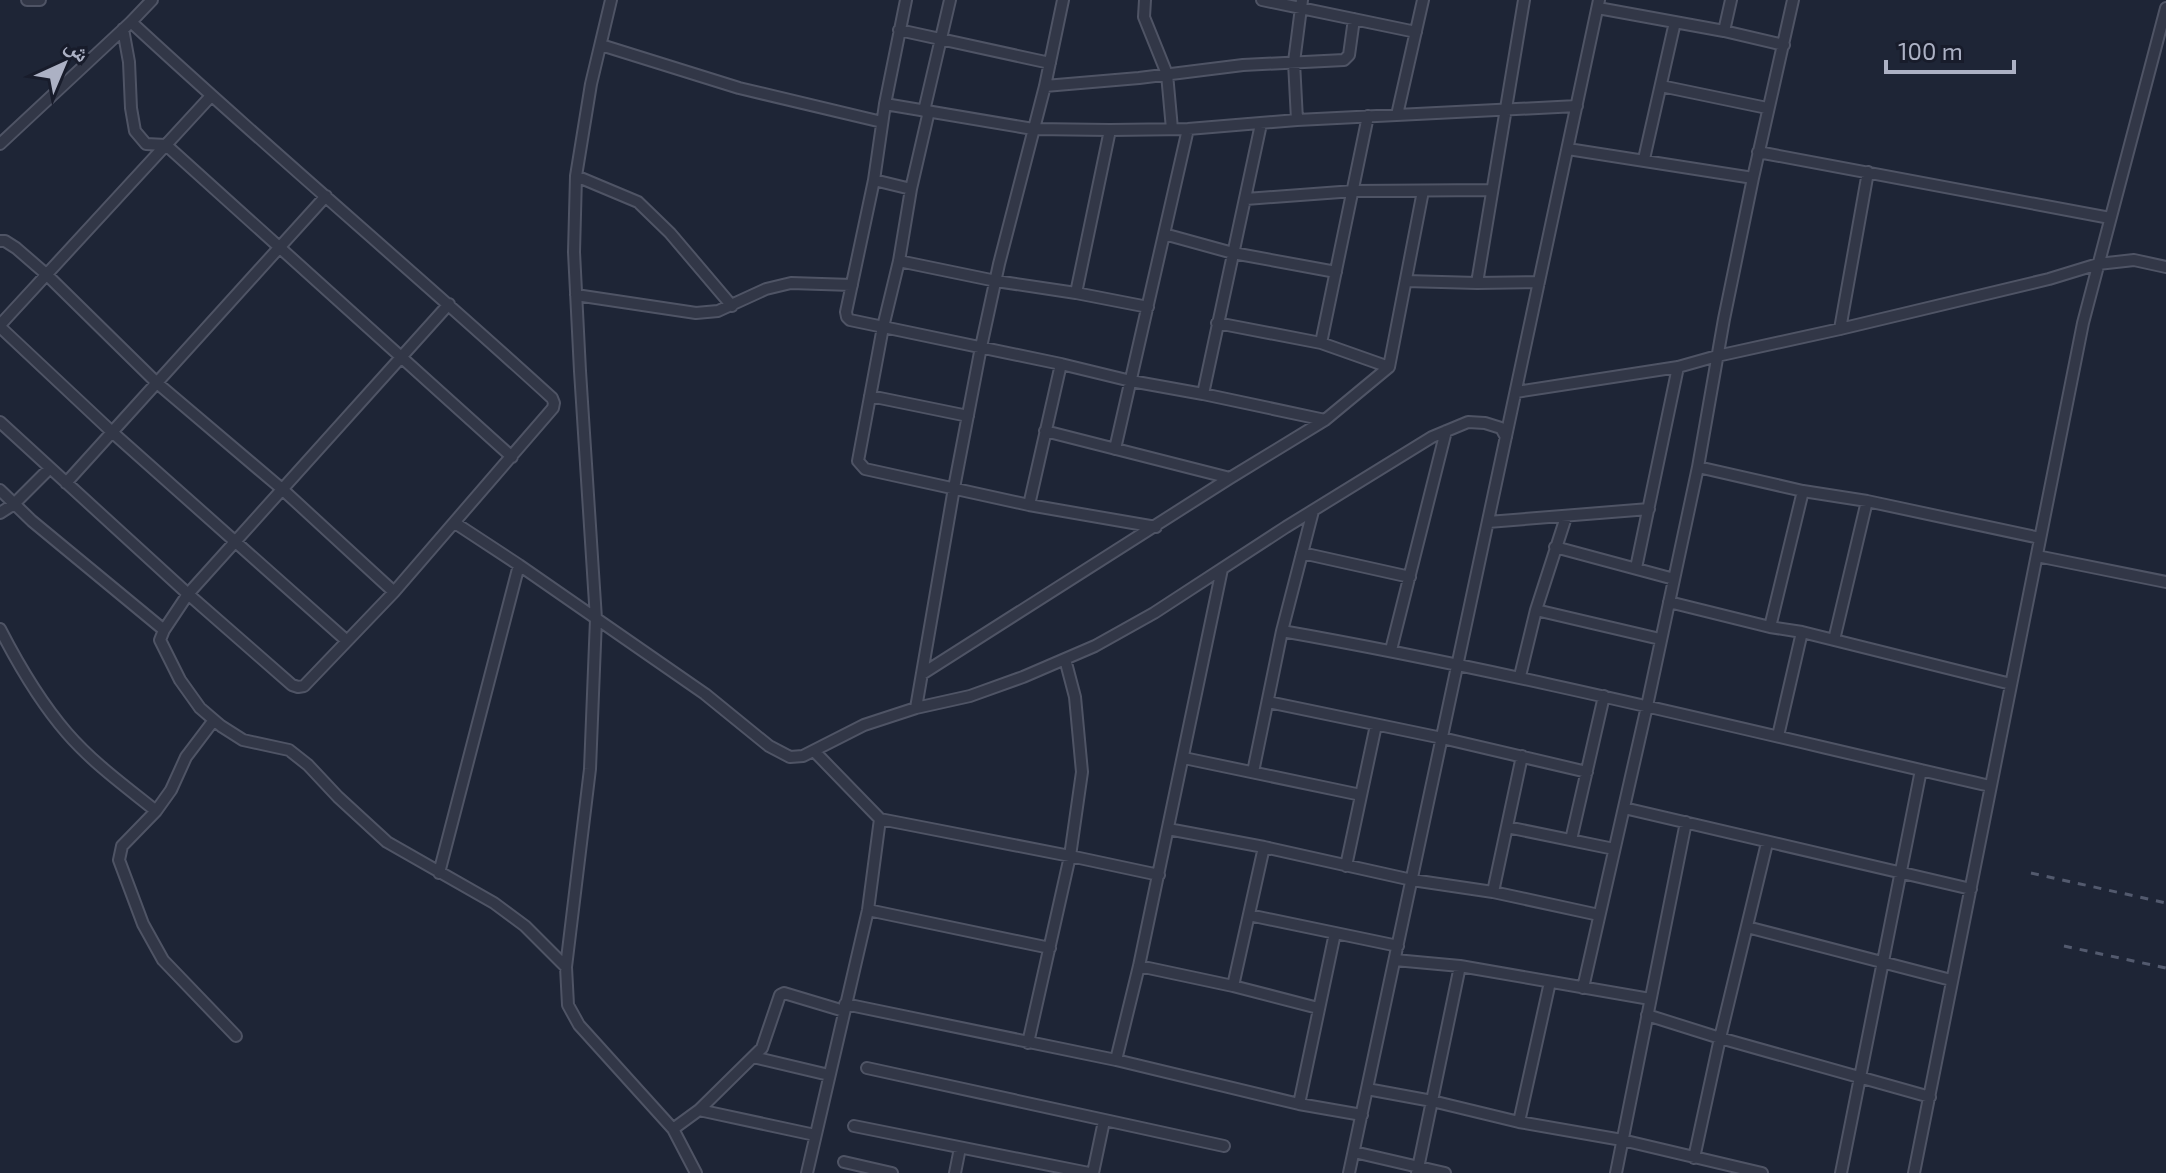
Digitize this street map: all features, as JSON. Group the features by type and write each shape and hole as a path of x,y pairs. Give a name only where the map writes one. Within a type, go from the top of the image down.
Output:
{"street":[{"path":"27,0 40,0"},
{"path":"0,144 152,0"},
{"path":"611,0 591,84 576,176 574,252 596,619 590,769 566,967 568,1005 579,1025 673,1129 696,1173"},
{"path":"906,0 847,317 1131,381 1325,420"},
{"path":"950,0 858,461 865,469 1029,505 1156,527"},
{"path":"916,708 981,347 1063,0"},
{"path":"1145,0 1144,17 1167,74 1172,129"},
{"path":"1262,0 1301,4 1416,32"},
{"path":"1397,115 1423,0"},
{"path":"1477,283 1524,0"},
{"path":"1724,31 1731,0"},
{"path":"1583,988 1698,467 1758,152 1793,0"},
{"path":"1297,120 1294,62 1301,4"},
{"path":"1349,1173 1598,4 1784,45"},
{"path":"1914,1173 2083,323 2166,8"},
{"path":"1045,86 1243,65 1344,60 1349,55 1354,19"},
{"path":"1644,159 1675,22"},
{"path":"0,422 188,594 298,687 304,686 394,592 553,408 552,398 449,304 127,26"},
{"path":"127,26 131,108 135,131 146,144 166,145 512,457"},
{"path":"899,30 1050,63"},
{"path":"601,45 739,88 882,122"},
{"path":"1661,86 1767,108"},
{"path":"211,96 0,326 112,432 347,641"},
{"path":"885,104 1033,129 1110,130 1188,129 1297,120 1577,106"},
{"path":"1321,343 1368,116"},
{"path":"1203,394 1261,124"},
{"path":"1115,449 1188,129"},
{"path":"1076,293 1110,130"},
{"path":"1568,149 1753,178"},
{"path":"1758,152 2110,218"},
{"path":"1840,329 1868,172"},
{"path":"576,176 638,202 670,233 732,306"},
{"path":"874,180 911,189"},
{"path":"1246,199 1354,191 1491,190"},
{"path":"922,674 1325,420 1389,367 1423,191"},
{"path":"66,483 326,196"},
{"path":"1164,234 1233,253 1336,272"},
{"path":"0,241 16,248 46,274 157,383 282,489 394,592"},
{"path":"1516,392 1678,367 2049,279 2098,264 2134,260 2166,267"},
{"path":"899,261 1148,307"},
{"path":"1406,281 1539,282"},
{"path":"576,295 696,313 718,311 766,289 791,283 852,285"},
{"path":"449,304 188,594 160,640 180,680 200,708 214,720 243,740 289,750 387,842 494,903 525,926 566,967"},
{"path":"1217,323 1321,343 1389,367"},
{"path":"1029,505 1061,364"},
{"path":"1636,568 1678,367"},
{"path":"870,396 968,416"},
{"path":"455,523 705,694 769,746 790,757 803,756 864,725 916,708 970,696 1095,646 1154,613 1432,437 1468,422 1501,428 1506,437"},
{"path":"1045,431 1230,478"},
{"path":"1391,650 1446,431"},
{"path":"1698,467 2040,538"},
{"path":"0,513 14,504 50,468"},
{"path":"0,490 32,521 164,630"},
{"path":"1770,627 1803,491"},
{"path":"1834,640 1867,501"},
{"path":"1488,522 1649,509"},
{"path":"1253,772 1282,631 1313,511"},
{"path":"1520,676 1536,610 1566,517"},
{"path":"1555,547 1674,579"},
{"path":"1302,553 1410,577"},
{"path":"2037,556 2166,582"},
{"path":"439,873 519,565"},
{"path":"1116,1060 1159,875 1222,569"},
{"path":"1669,602 2011,684"},
{"path":"1536,610 1660,639"},
{"path":"0,629 44,706 68,735 92,759 156,811"},
{"path":"1282,631 1520,676 1990,786"},
{"path":"1778,736 1802,632"},
{"path":"1028,1043 1070,856 1082,772 1075,697 1065,659"},
{"path":"1571,840 1604,696"},
{"path":"1268,702 1587,772"},
{"path":"214,720 186,757 171,790 156,811 122,846 119,860 143,924 163,960 236,1036"},
{"path":"1346,866 1376,725"},
{"path":"814,751 880,819 1159,875"},
{"path":"1493,892 1522,756"},
{"path":"1184,758 1361,795"},
{"path":"1841,1173 1921,770"},
{"path":"1624,808 1971,889"},
{"path":"807,1173 868,910 880,819"},
{"path":"1616,1173 1686,822"},
{"path":"1507,827 1614,849"},
{"path":"1168,829 1599,915"},
{"path":"1694,1158 1767,843"},
{"path":"1233,986 1264,847"},
{"path":"868,910 1050,948"},
{"path":"1249,915 1398,946"},
{"path":"1747,927 1951,980"},
{"path":"1299,1104 1335,933"},
{"path":"1395,960 1460,966 1650,999"},
{"path":"1139,966 1318,1008"},
{"path":"1418,1170 1460,966"},
{"path":"1519,1122 1550,982"},
{"path":"673,1129 699,1110 762,1048 778,1000 784,993 845,1008 1116,1060 1299,1104 1362,1115"},
{"path":"1647,1015 1930,1097"},
{"path":"753,1057 829,1075"},
{"path":"867,1068 1224,1146"},
{"path":"1367,1089 1519,1122 1622,1140 1762,1173"},
{"path":"699,1110 815,1135"},
{"path":"854,1126 1091,1173 1104,1121"},
{"path":"955,1173 960,1148"},
{"path":"1354,1152 1418,1170 1445,1173"},
{"path":"844,1162 892,1173"}],"railway":[{"path":"2031,873 2166,903"},
{"path":"2064,946 2166,968"}]}
